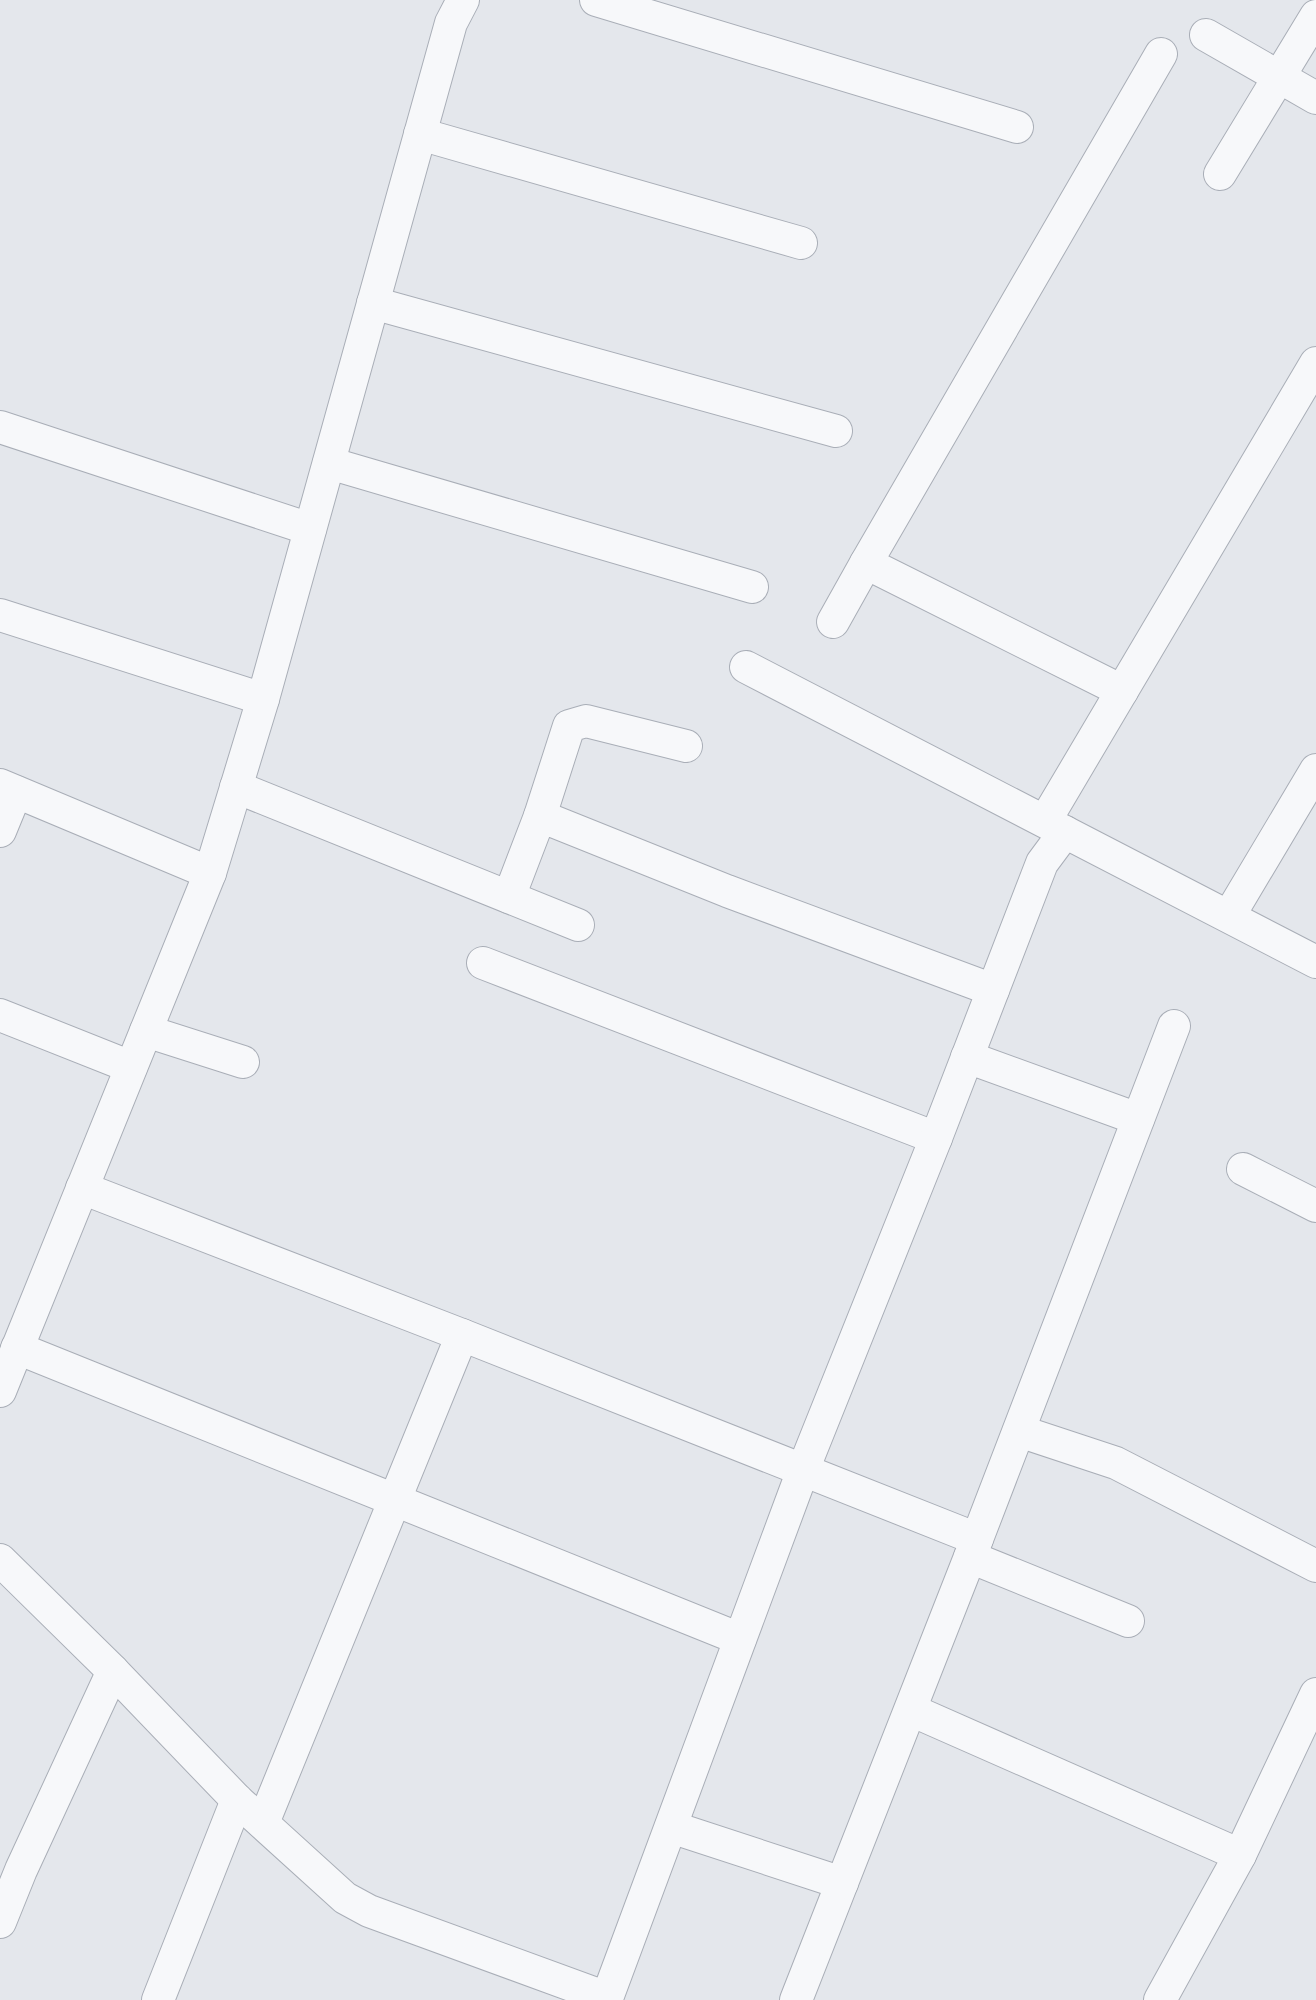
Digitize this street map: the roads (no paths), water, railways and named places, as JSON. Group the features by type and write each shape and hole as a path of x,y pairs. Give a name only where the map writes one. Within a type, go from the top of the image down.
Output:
{"street":[{"path":"0,1391 210,873 263,699 451,23 463,0"},
{"path":"596,0 1017,127"},
{"path":"1220,174 1316,16"},
{"path":"1206,35 1316,99"},
{"path":"833,622 1161,54"},
{"path":"420,134 801,243"},
{"path":"373,303 836,431"},
{"path":"3,1571 113,1671 237,1800 345,1898 369,1911 607,1999 803,1470 936,1138 1055,827 1122,691 1316,363"},
{"path":"0,426 310,529"},
{"path":"329,464 752,586"},
{"path":"866,563 1122,691"},
{"path":"0,615 263,699"},
{"path":"747,667 1316,962"},
{"path":"509,897 540,816 569,726 586,721 686,746"},
{"path":"1229,916 1316,770"},
{"path":"0,831 8,788 210,873"},
{"path":"236,788 578,925"},
{"path":"540,816 727,891 993,990"},
{"path":"483,963 936,1138"},
{"path":"0,1015 131,1067"},
{"path":"796,2000 974,1548 1174,1026"},
{"path":"146,1031 243,1062"},
{"path":"967,1057 1138,1119"},
{"path":"1243,1169 1316,1206"},
{"path":"82,1188 803,1470 1128,1621"},
{"path":"263,1823 462,1335"},
{"path":"17,1348 740,1639"},
{"path":"1019,1431 1116,1463 1316,1566"},
{"path":"0,1922 10,1866 113,1671"},
{"path":"1160,2000 1240,1855 1316,1694"},
{"path":"911,1710 1240,1855"},
{"path":"158,2000 237,1800"},
{"path":"671,1828 842,1883"}]}
